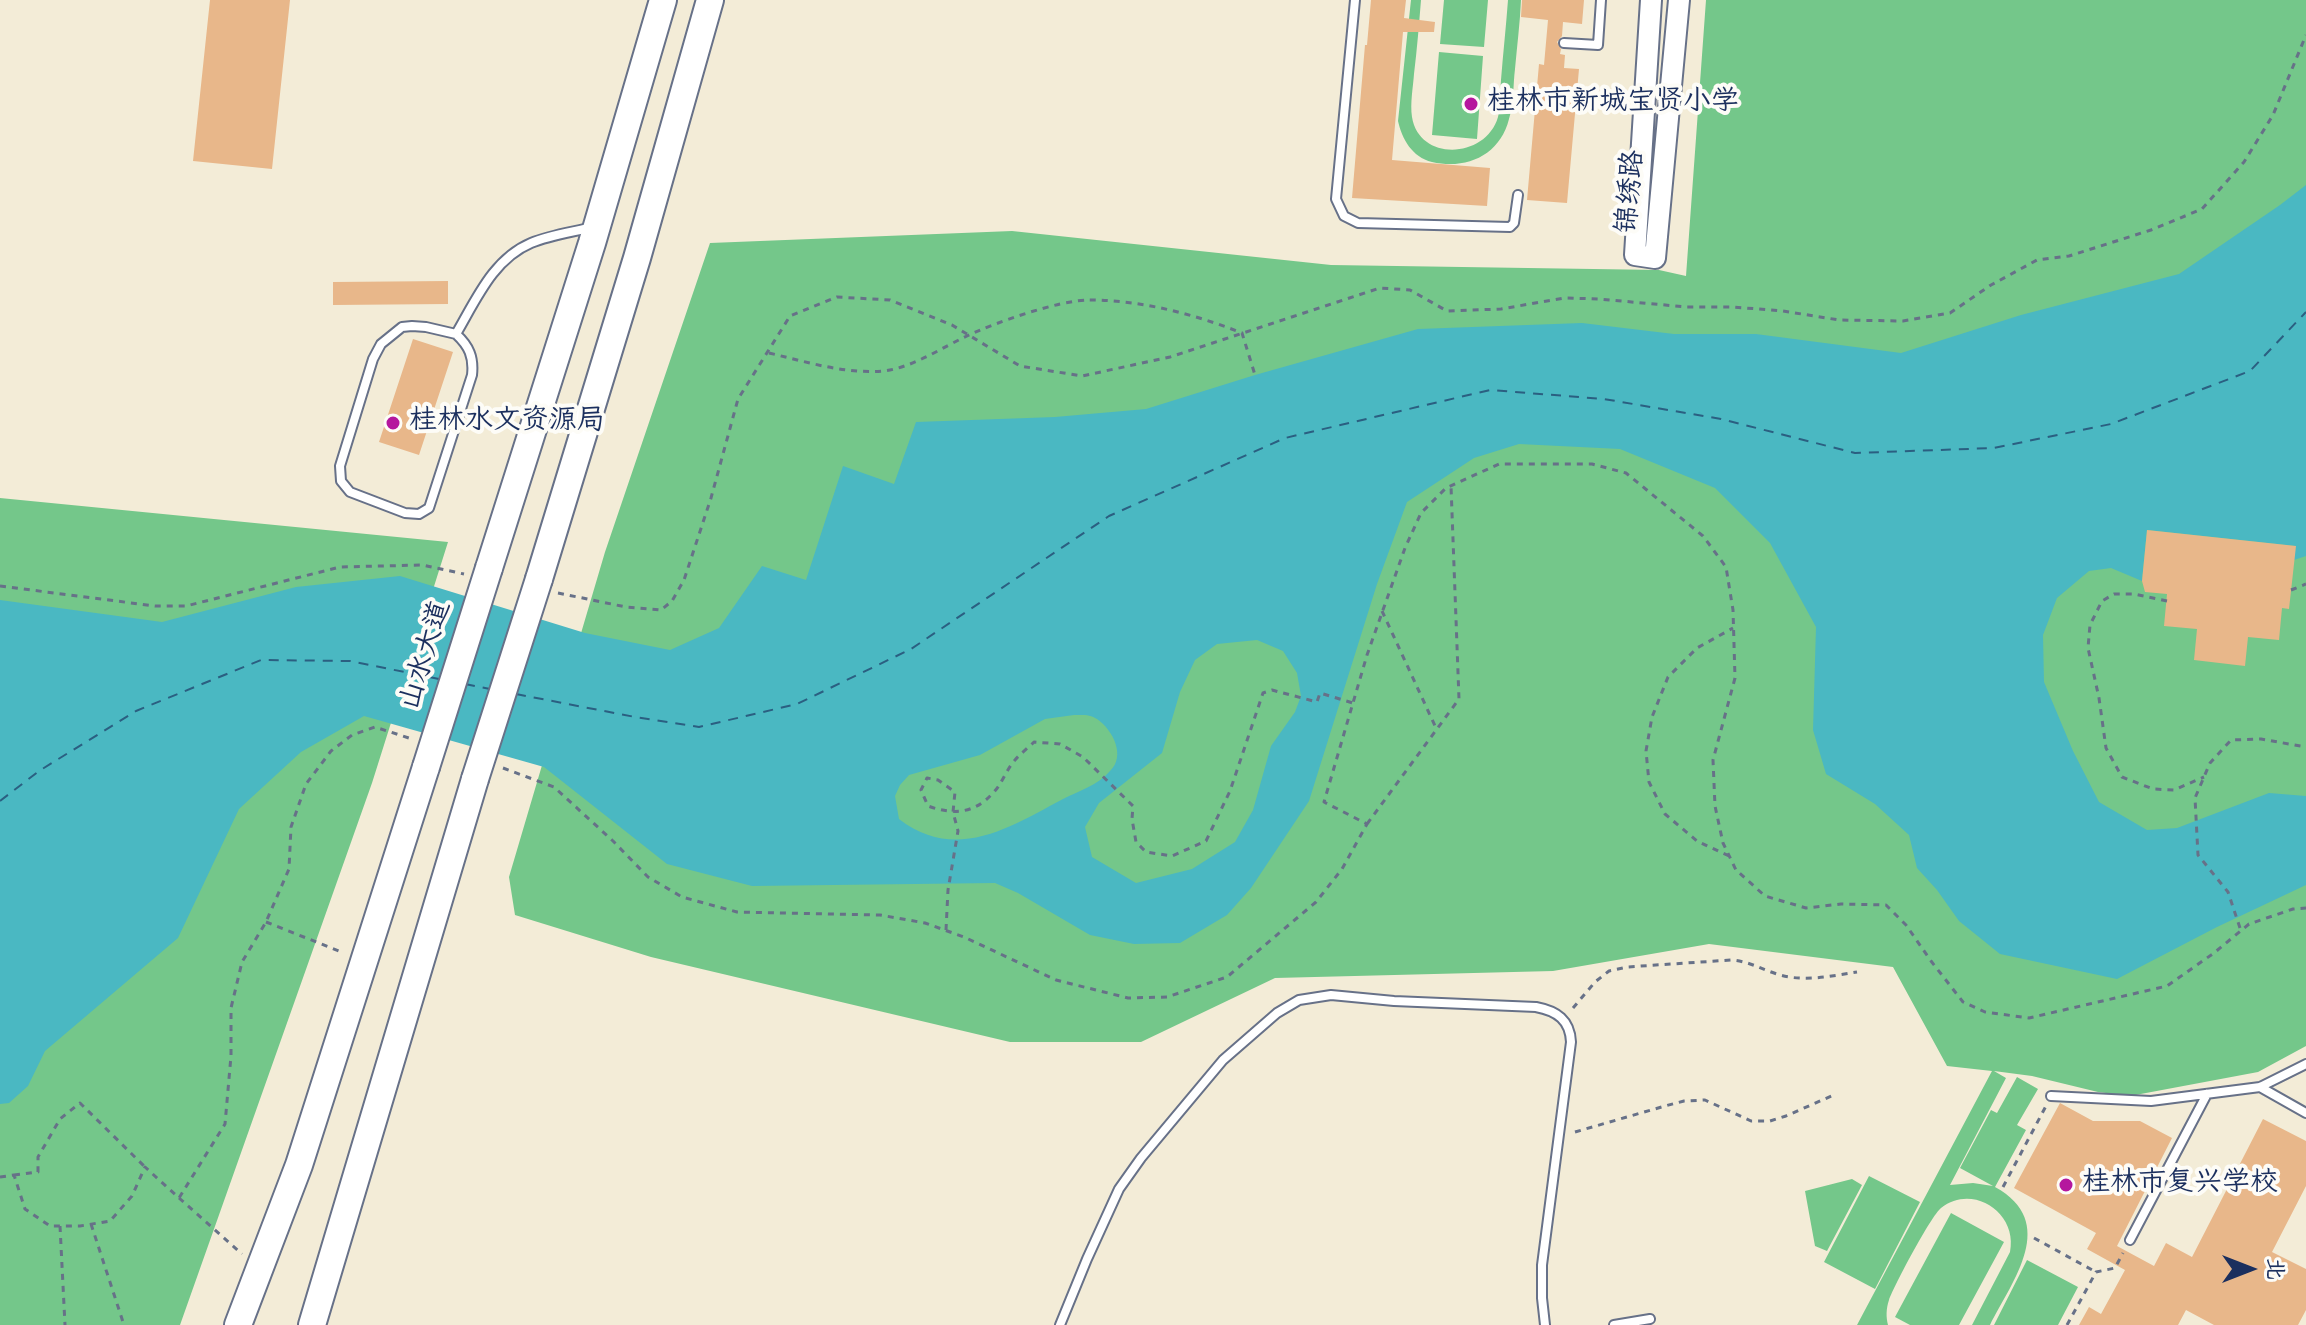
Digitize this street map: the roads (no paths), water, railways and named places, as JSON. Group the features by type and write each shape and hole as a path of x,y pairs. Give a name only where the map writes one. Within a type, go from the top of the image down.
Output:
{"main road":[{"name":"山水大道","path":"238,1325 299,1165 426,767 477,571 597,226 663,0"},
{"path":"312,1325 484,772 546,585 710,0"}],"street":[{"name":"锦绣路","path":"1651,0 1635,255 1655,258 1679,0"}],"lane":[{"path":"1355,0 1336,199 1344,216 1354,223 1510,227 1514,223 1518,195"},
{"path":"1564,43 1598,45 1601,0"},
{"path":"456,334 493,273 509,256 532,243 597,226"},
{"path":"402,327 426,327 456,334 468,345 472,375 429,508 419,514 405,513 348,491 341,481 340,466 373,359 381,344 402,327"},
{"path":"1060,1325 1119,1189 1134,1168 1223,1060 1277,1013 1299,1000 1331,995 1536,1007 1564,1018 1571,1042 1542,1265 1545,1325"},
{"path":"2051,1096 2151,1101 2207,1094 2260,1087 2306,1064"},
{"path":"2260,1087 2306,1113"},
{"path":"2130,1240 2207,1094"},
{"path":"1614,1325 1650,1319"}],"water":[{"path":"2306,185 2306,556 2294,560 2295,546 2147,530 2142,581 2111,568 2089,571 2057,598 2043,635 2044,682 2099,802 2147,830 2177,828 2269,793 2306,796 2306,885 2117,979 2000,954 1959,921 1917,868 1909,835 1875,804 1826,774 1813,730 1816,627 1770,543 1715,488 1620,449 1519,444 1474,458 1407,502 1377,584 1309,801 1251,888 1227,915 1180,943 1134,944 1090,935 995,883 752,886 667,864 544,767 364,716 301,752 239,809 178,938 45,1051 28,1086 9,1103 0,1104 0,600 162,622 296,587 400,576 585,633 670,650 719,628 762,566 806,580 843,466 894,484 916,422 1055,417 1146,409 1418,329 1582,323 1674,334 1756,334 1901,353 2021,315 2179,274","holes":["1257,640 1283,651 1297,673 1301,696 1295,712 1271,746 1253,810 1235,842 1192,869 1136,883 1092,857 1085,827 1099,803 1162,753 1180,692 1195,660 1217,644","1074,715 1097,719 1116,744 1115,765 1094,784 1023,820 982,836 941,838 920,832 899,819 895,796 909,775 980,755 1045,719"]}],"place":[{"name":"桂林市新城宝贤小学","path":"1471,104"},
{"name":"桂林水文资源局","path":"393,423"},
{"name":"桂林市复兴学校","path":"2066,1185"}]}
